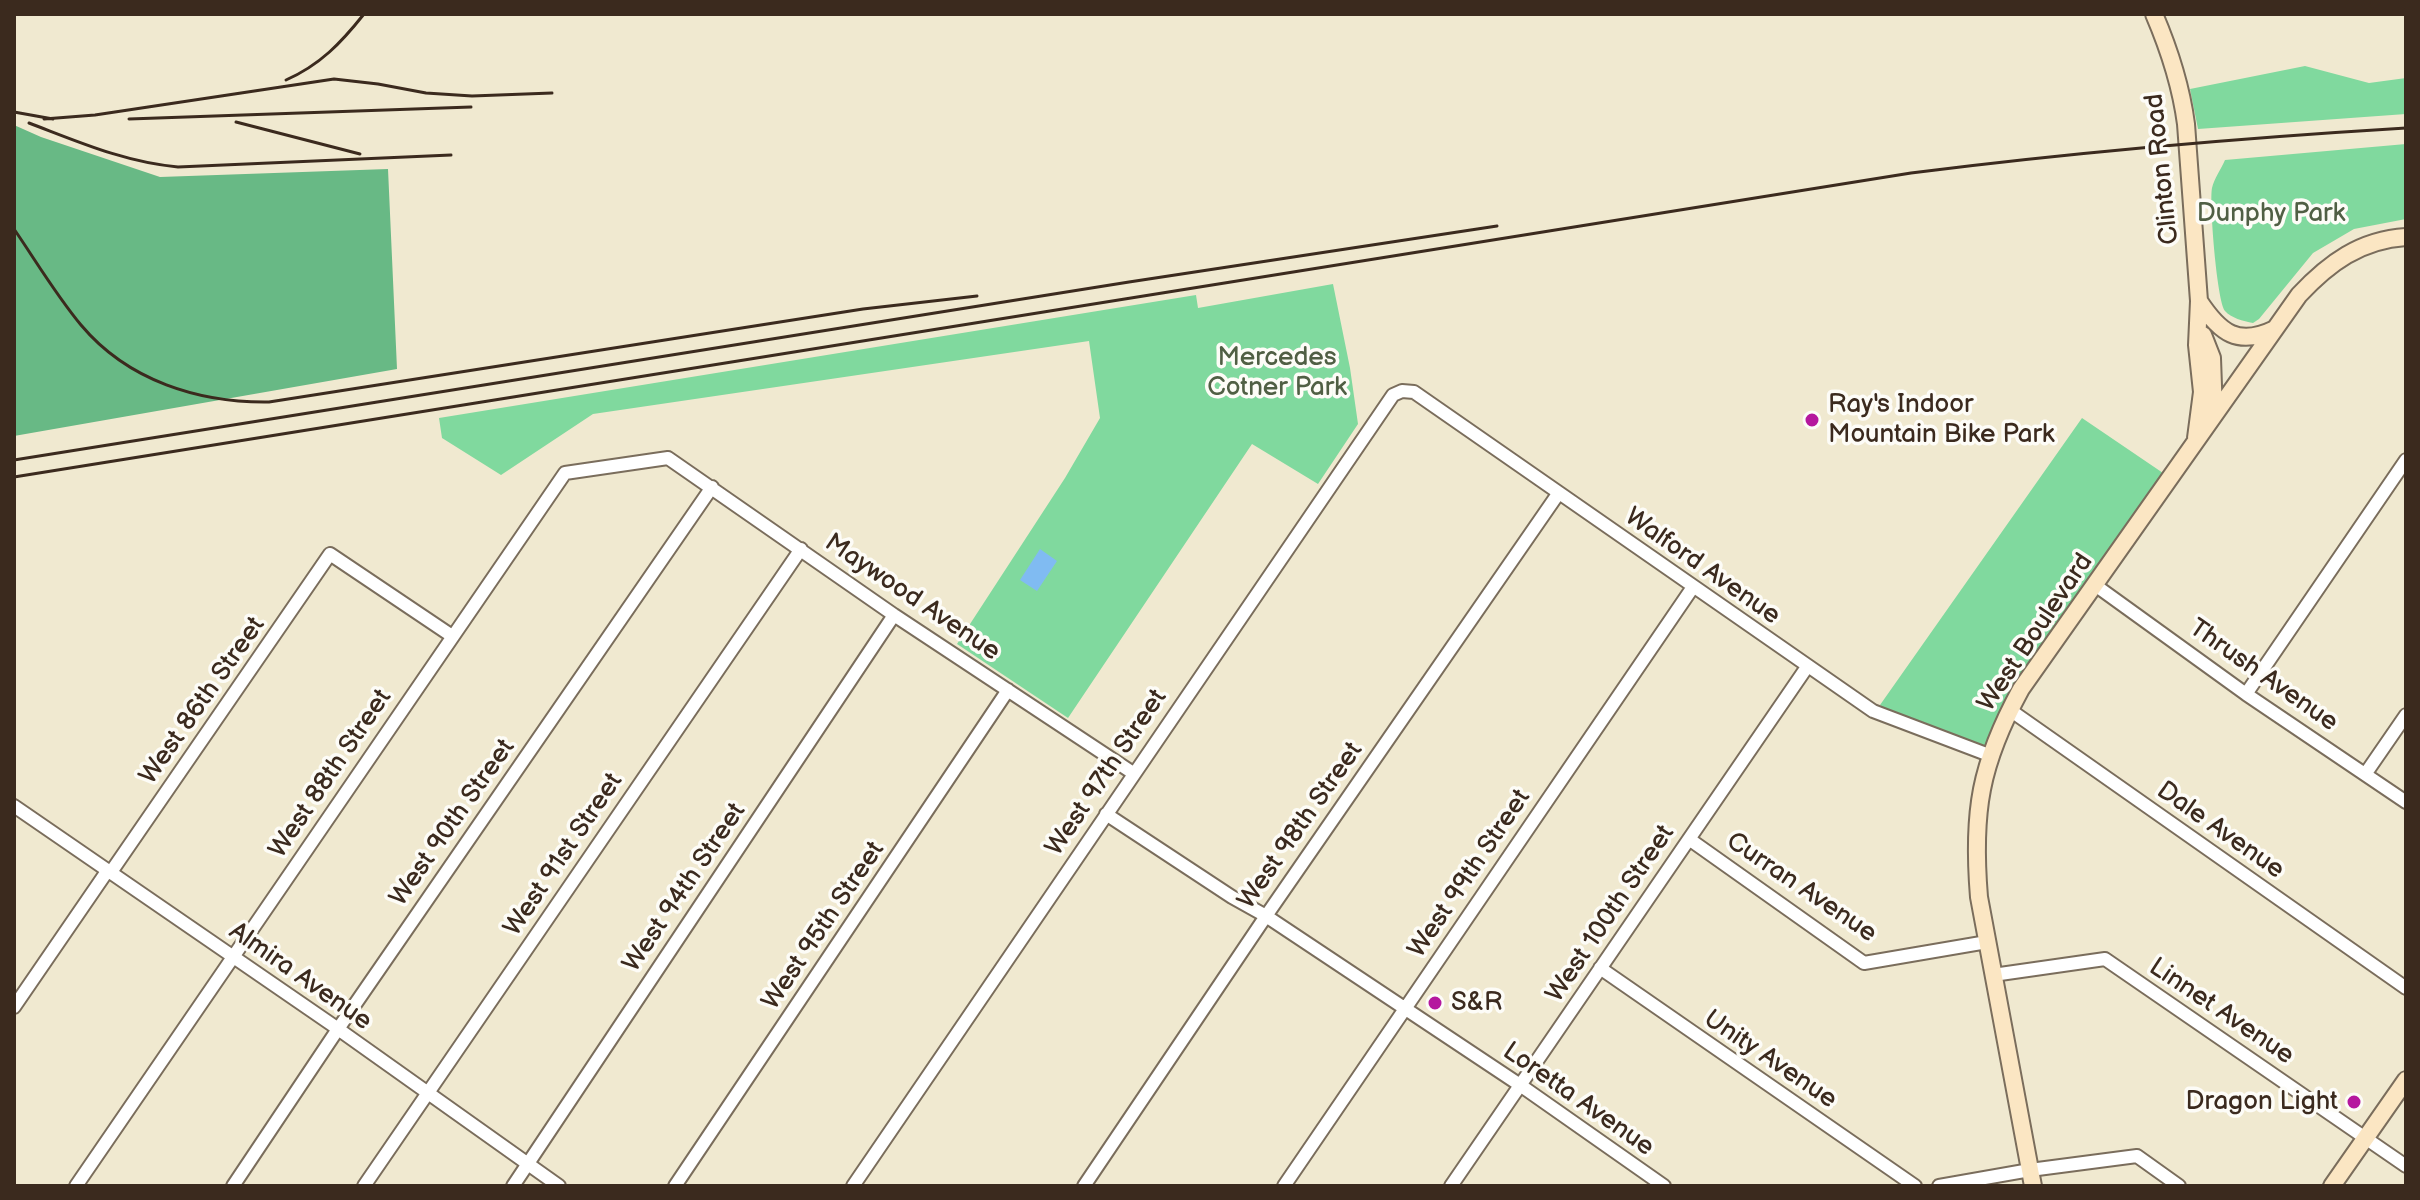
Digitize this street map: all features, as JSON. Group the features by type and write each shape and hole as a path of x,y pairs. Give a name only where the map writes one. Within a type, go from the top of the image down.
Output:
{"street":[{"name":"Clinton Road","path":"2154,14 2166,41 2182,97 2188,144 2199,324 2212,358 2208,393 2196,441"},
{"name":"West Boulevard","path":"2032,1178 1979,897 1976,848 1978,801 1989,755 2021,689 2299,295 2329,265 2371,243 2406,237"},
{"path":"2199,301 2218,327 2239,337 2261,336 2277,328"},
{"name":"Walford Avenue","path":"1402,391 1414,392 1873,711 1989,755"},
{"name":"West 97th Street","path":"853,1186 1393,395 1402,391"},
{"name":"Clinton Road","path":"2208,393 2214,415"},
{"name":"Maywood Avenue","path":"668,458 894,615 1133,773"},
{"name":"West 88th Street","path":"76,1186 565,473 668,458"},
{"path":"2246,694 2406,460"},
{"name":"West 90th Street","path":"233,1186 712,487"},
{"name":"West 98th Street","path":"1084,1186 1266,916 1558,494"},
{"name":"West 91st Street","path":"364,1186 801,549"},
{"name":"West 86th Street","path":"14,1007 330,554 452,636"},
{"name":"Thrush Avenue","path":"2095,585 2246,694 2406,802"},
{"name":"West 99th Street","path":"1284,1186 1693,587"},
{"name":"West 94th Street","path":"513,1186 894,615"},
{"name":"West 100th Street","path":"1451,1186 1807,667"},
{"name":"West 95th Street","path":"675,1186 1008,690"},
{"name":"Dale Avenue","path":"2010,710 2406,988"},
{"path":"2366,773 2406,715"},
{"name":"Almira Avenue","path":"14,806 559,1186"},
{"name":"Loretta Avenue","path":"1106,814 1520,1085 1664,1186"},
{"name":"Curran Avenue","path":"1689,839 1864,963 1987,942"},
{"name":"Linnet Avenue","path":"1993,975 2105,959 2406,1166"},
{"name":"Unity Avenue","path":"1600,968 1915,1186"},
{"path":"2332,1186 2406,1080"},
{"path":"1939,1186 2032,1178 2137,1156 2179,1186"}],"green space":[{"path":"2305,66 2369,83 2406,78 2406,114 2198,129 2190,89"},
{"path":"14,125 160,177 388,169 397,369 14,436"},
{"name":"Dunphy Park","path":"2406,144 2406,219 2354,229 2313,253 2253,323 2225,311 2217,271 2211,197 2225,160"},
{"name":"Mercedes Cotner Park","path":"1333,284 1358,424 1318,484 1252,444 1068,718 957,644 1065,478 1100,418 1089,341 593,414 501,475 442,438 439,418 1196,295 1198,308"},
{"path":"2082,418 2163,473 2033,659 1986,747 1880,705"}],"water":[{"path":"1040,549 1057,561 1037,591 1020,580"}],"railway":[{"path":"286,80 329,52 364,14"},
{"path":"44,119 95,115 334,79 426,93 472,96 552,93"},
{"path":"129,119 471,107"},
{"path":"14,112 53,119"},
{"path":"236,122 360,154"},
{"path":"29,123 120,156 178,167 451,155"},
{"path":"14,477 1911,173 2158,146 2406,128"},
{"path":"14,460 1497,226"},
{"path":"14,229 81,325 120,361 166,385 191,393 243,401 269,402 863,309 977,296"}],"place":[{"name":"Ray's Indoor Mountain Bike Park","path":"1812,420"},
{"name":"S&R","path":"1435,1003"},
{"name":"Dragon Light","path":"2354,1102"}]}
